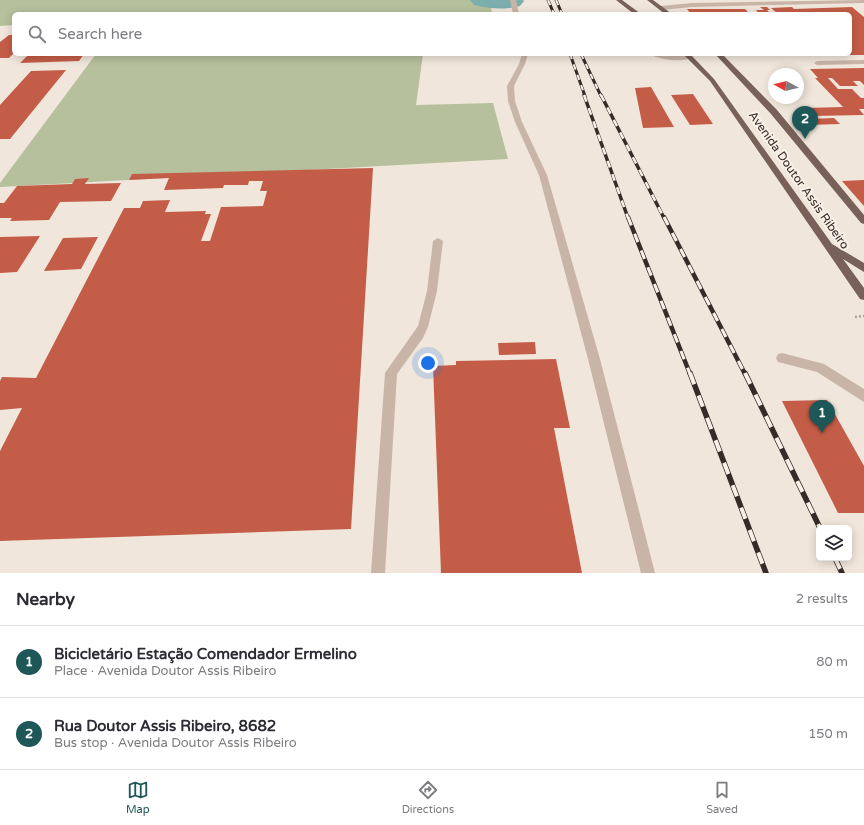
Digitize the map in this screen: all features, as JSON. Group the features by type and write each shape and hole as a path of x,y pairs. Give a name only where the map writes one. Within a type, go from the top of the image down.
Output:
{"main road":[{"path":"619,0 633,12"},
{"path":"650,0 666,12"},
{"name":"Avenida Doutor Assis Ribeiro","path":"688,56 712,80 864,296"},
{"name":"Avenida Doutor Assis Ribeiro","path":"720,56 774,112 864,221"},
{"path":"827,244 864,268"}],"street":[{"path":"513,0 515,12"},
{"path":"661,8 692,5 864,1"},
{"path":"525,56 523,64 512,79 510,86 511,99 517,118 536,154 543,175 594,359 648,573"},
{"path":"661,56 669,58 688,56"},
{"path":"817,63 864,62"},
{"path":"378,573 391,372 399,359 419,335 426,321 438,241"},
{"path":"782,358 820,368 864,396"}],"path":[{"path":"855,317 864,316"}],"green space":[{"path":"0,0 490,0 492,12 12,12 12,25 0,26"},
{"path":"95,56 423,56 416,105 493,103 508,159 0,187 0,183"}],"building":[{"path":"760,7 767,7 770,10 767,10 769,12 758,12 756,10 764,10"},
{"path":"792,7 794,9 852,7 864,17 864,55 852,55 852,12 776,12 771,8"},
{"path":"687,9 745,9 748,12 689,12"},
{"path":"9,35 12,35 12,55 9,58 0,58 0,42"},
{"path":"27,56 83,56 79,61 20,63"},
{"path":"864,68 864,85 860,81 853,81 858,86 840,86 832,78 828,78 838,89 852,89 861,98 864,98 864,109 859,109 864,115 812,116 804,108 843,107 815,78 818,78 810,69"},
{"path":"66,70 10,139 0,139 0,105 31,71"},
{"path":"651,87 674,127 643,128 635,88"},
{"path":"693,94 713,124 690,125 671,95"},
{"path":"834,118 840,124 807,125 805,121 811,121 808,119"},
{"path":"373,168 351,529 0,541 0,451 22,408 0,410 0,381 2,377 36,378 124,208 140,208 143,201 170,200 165,212 206,211 205,214 211,214 201,241 210,241 221,207 263,206 267,191 260,191 263,181 249,181 248,185 224,185 223,188 164,190 169,178 129,180 132,174"},
{"path":"89,178 85,184 121,183 111,201 60,202 49,220 10,221 12,218 0,218 0,203 4,203 17,186 72,184 75,179"},
{"path":"864,180 864,206 842,181"},
{"path":"40,236 17,272 0,273 0,237"},
{"path":"98,237 81,269 44,271 63,238"},
{"path":"535,342 536,354 499,355 498,343"},
{"path":"556,359 570,428 554,428 582,573 441,573 433,366 456,365 456,361"},
{"path":"827,400 864,466 864,513 838,513 782,401"}],"waterway":[{"path":"483,0 511,1"}],"railway":[{"path":"548,0 553,12"},
{"path":"556,0 561,12"},
{"path":"571,56 585,96"},
{"path":"582,56 601,96"},
{"path":"584,95 628,218"},
{"path":"601,95 664,218"},
{"path":"628,217 690,374"},
{"path":"664,217 745,374"},
{"path":"690,373 766,573"},
{"path":"745,373 819,525"},
{"path":"836,561 842,573"}],"place":[{"name":"Rua Doutor Assis Ribeiro, 8682","path":"805,139"},
{"name":"Bicicletário Estação Comendador Ermelino","path":"822,433"}]}
